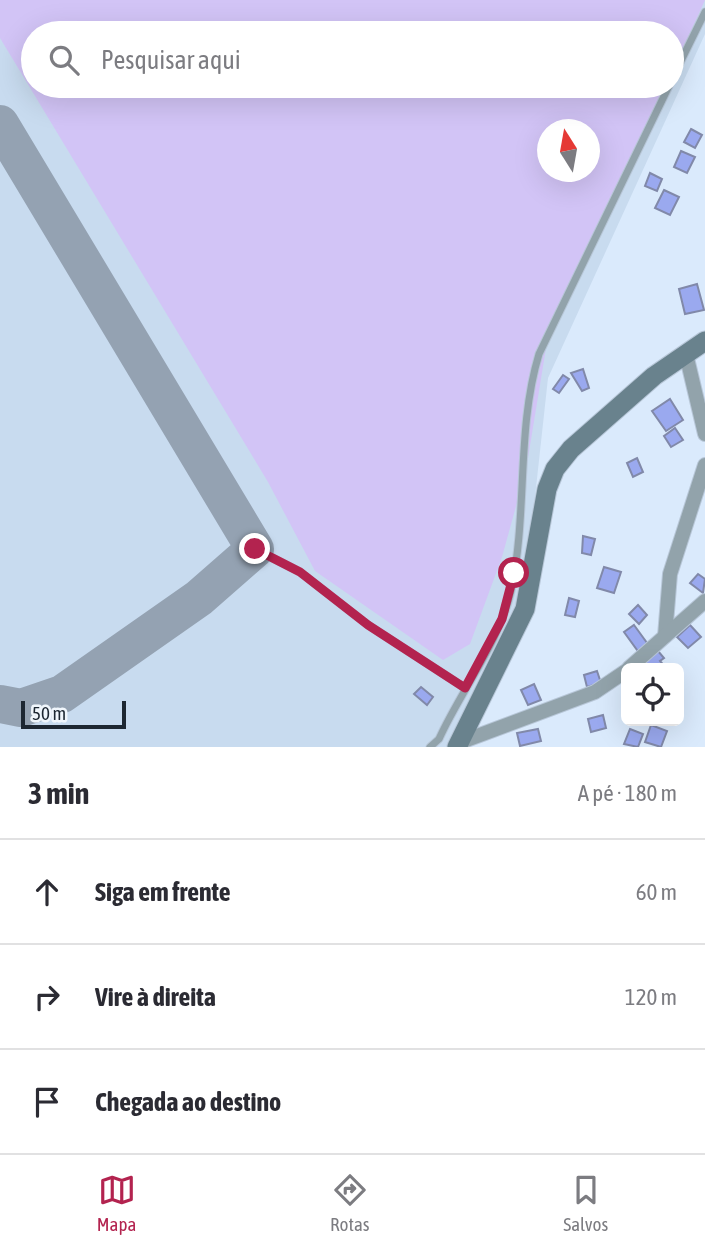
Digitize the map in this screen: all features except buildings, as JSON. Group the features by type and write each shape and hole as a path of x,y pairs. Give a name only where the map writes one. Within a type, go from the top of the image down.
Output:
{"street":[{"path":"459,745 525,609 547,489 555,469 571,449 654,376 705,341"},
{"path":"686,354 705,434"},
{"path":"665,636 670,574 705,465"},
{"path":"635,663 705,601"},
{"path":"459,745 595,692 621,674"}],"lane":[{"path":"684,55 705,12"},
{"path":"430,747 439,739 502,619 511,592 526,470 530,386 539,354 663,98"},
{"path":"255,549 300,572 368,625 465,688"}],"shaded area":[{"path":"0,0 705,0 705,34 684,80 684,21 21,21 21,98 676,98 548,378 528,561 519,611 447,747 0,747"},
{"path":"0,0 705,0 684,46 684,21 21,21 21,73 0,38"},
{"path":"36,98 659,98 549,330 526,470 502,557 470,644 443,660 315,571 268,482"}],"taxiway":[{"path":"0,124 255,549 199,598 62,694 21,708 0,704"}],"route":[{"path":"255,549 300,572 410,655 465,688 502,619 514,573"}]}
